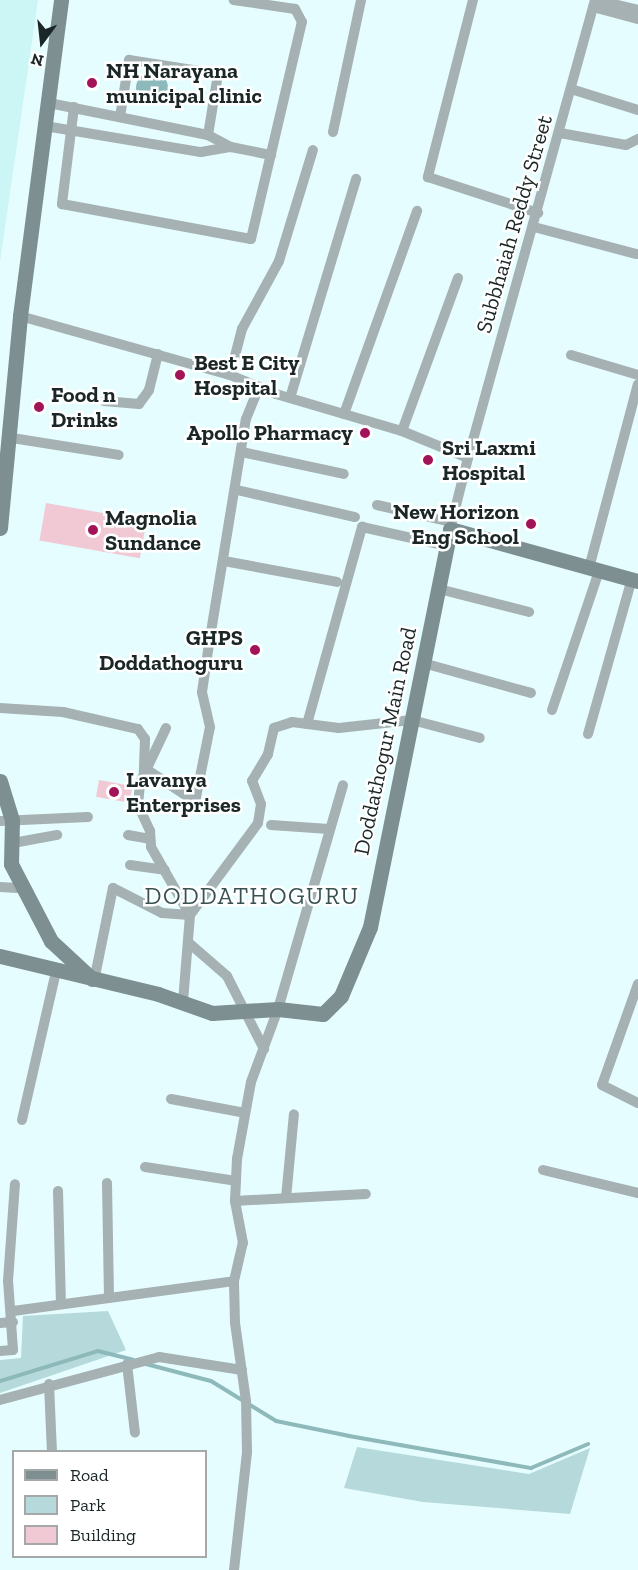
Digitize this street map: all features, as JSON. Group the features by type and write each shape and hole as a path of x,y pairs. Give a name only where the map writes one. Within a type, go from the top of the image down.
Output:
{"street":[{"path":"0,528 4,478 12,438 20,316 61,0"},
{"path":"74,107 62,204 243,240 255,233 302,22 296,9 234,0"},
{"path":"333,132 361,0"},
{"path":"473,0 428,177 538,213"},
{"path":"595,2 638,10"},
{"path":"595,2 638,19"},
{"name":"Subbhaiah Reddy Street","path":"451,526 595,2"},
{"path":"120,117 129,60 218,75 208,135"},
{"path":"571,89 638,110"},
{"path":"49,103 208,135 231,147 271,155"},
{"path":"142,144 146,122"},
{"path":"45,126 142,144 201,152 231,147"},
{"path":"560,133 626,145 638,139"},
{"path":"230,375 242,329 279,261 313,150"},
{"path":"290,398 356,179"},
{"path":"344,414 417,211"},
{"path":"534,227 636,254"},
{"path":"402,431 458,278"},
{"path":"20,316 230,375 290,398 402,431 468,458"},
{"path":"104,401 139,404 149,390 158,354"},
{"path":"571,355 638,375"},
{"path":"552,710 594,569 625,427 638,384"},
{"path":"146,774 190,798 196,797 210,727 202,692 237,490 246,419 259,387"},
{"path":"625,427 638,430"},
{"path":"12,438 118,454"},
{"path":"242,452 344,474"},
{"path":"237,490 355,517"},
{"path":"376,505 635,580 588,734"},
{"name":"Doddathogur Main Road","path":"0,956 56,972 183,1002 212,1013 278,1009 323,1014 341,996 370,927 451,526"},
{"path":"307,724 363,527 447,546"},
{"path":"224,561 337,582"},
{"path":"439,589 529,612"},
{"path":"423,663 531,693"},
{"path":"0,708 63,712 138,729 146,739 146,774"},
{"path":"190,915 258,823 261,804 252,782 268,754 274,728 291,722 339,728 412,720 480,738"},
{"path":"166,728 146,774 138,805 150,839 190,915 183,1002"},
{"path":"0,781 6,820 13,843 10,864 51,941 94,981"},
{"path":"234,1570 247,1452 234,1281 243,1244 235,1201 245,1113 278,1009 343,785"},
{"path":"6,820 88,817"},
{"path":"271,825 329,829"},
{"path":"13,843 57,835"},
{"path":"128,835 150,839"},
{"path":"130,865 165,870"},
{"path":"0,887 22,888"},
{"path":"94,981 113,888 162,913 190,915"},
{"path":"189,943 227,976 242,1012 264,1049"},
{"path":"22,1120 56,972"},
{"path":"638,984 602,1085 638,1102"},
{"path":"171,1099 245,1113"},
{"path":"286,1198 294,1114"},
{"path":"145,1167 236,1181"},
{"path":"543,1170 638,1193"},
{"path":"107,1183 109,1298"},
{"path":"0,1351 13,1350 13,1317 8,1281 15,1184"},
{"path":"58,1191 61,1304"},
{"path":"235,1201 366,1194"},
{"path":"0,1323 13,1317 61,1304 234,1281"},
{"path":"0,1400 49,1384 127,1365 174,1357 242,1370"},
{"path":"127,1365 135,1433"},
{"path":"49,1384 52,1450"}],"shaded area":[{"path":"0,0 38,0 0,262"},
{"path":"152,72 164,76 168,88 164,100 152,104 140,100 136,88 140,76"}],"green space":[{"path":"108,1311 126,1350 0,1393 0,1360 21,1358 23,1316"},
{"path":"357,1447 529,1474 590,1448 570,1514 423,1502 344,1488"}],"building":[{"name":"Magnolia Sundance","path":"46,503 146,521 140,558 39,540"},
{"name":"Lavanya Enterprises","path":"99,780 132,786 130,803 96,797"}],"waterway":[{"path":"0,1381 98,1351 133,1360"},
{"path":"146,1364 211,1381 276,1421 349,1436 531,1468 588,1444"}],"place":[{"name":"NH Narayana municipal clinic","path":"92,83"},
{"name":"Best E City Hospital","path":"180,375"},
{"name":"Food n Drinks","path":"39,407"},
{"name":"Apollo Pharmacy","path":"365,433"},
{"name":"Sri Laxmi Hospital","path":"428,460"},
{"name":"New Horizon Eng School","path":"531,524"},
{"name":"Magnolia Sundance","path":"93,530"},
{"name":"GHPS Doddathoguru","path":"255,650"},
{"name":"Lavanya Enterprises","path":"114,792"}],"district":[{"name":"DODDATHOGURU","path":"252,896"}]}
